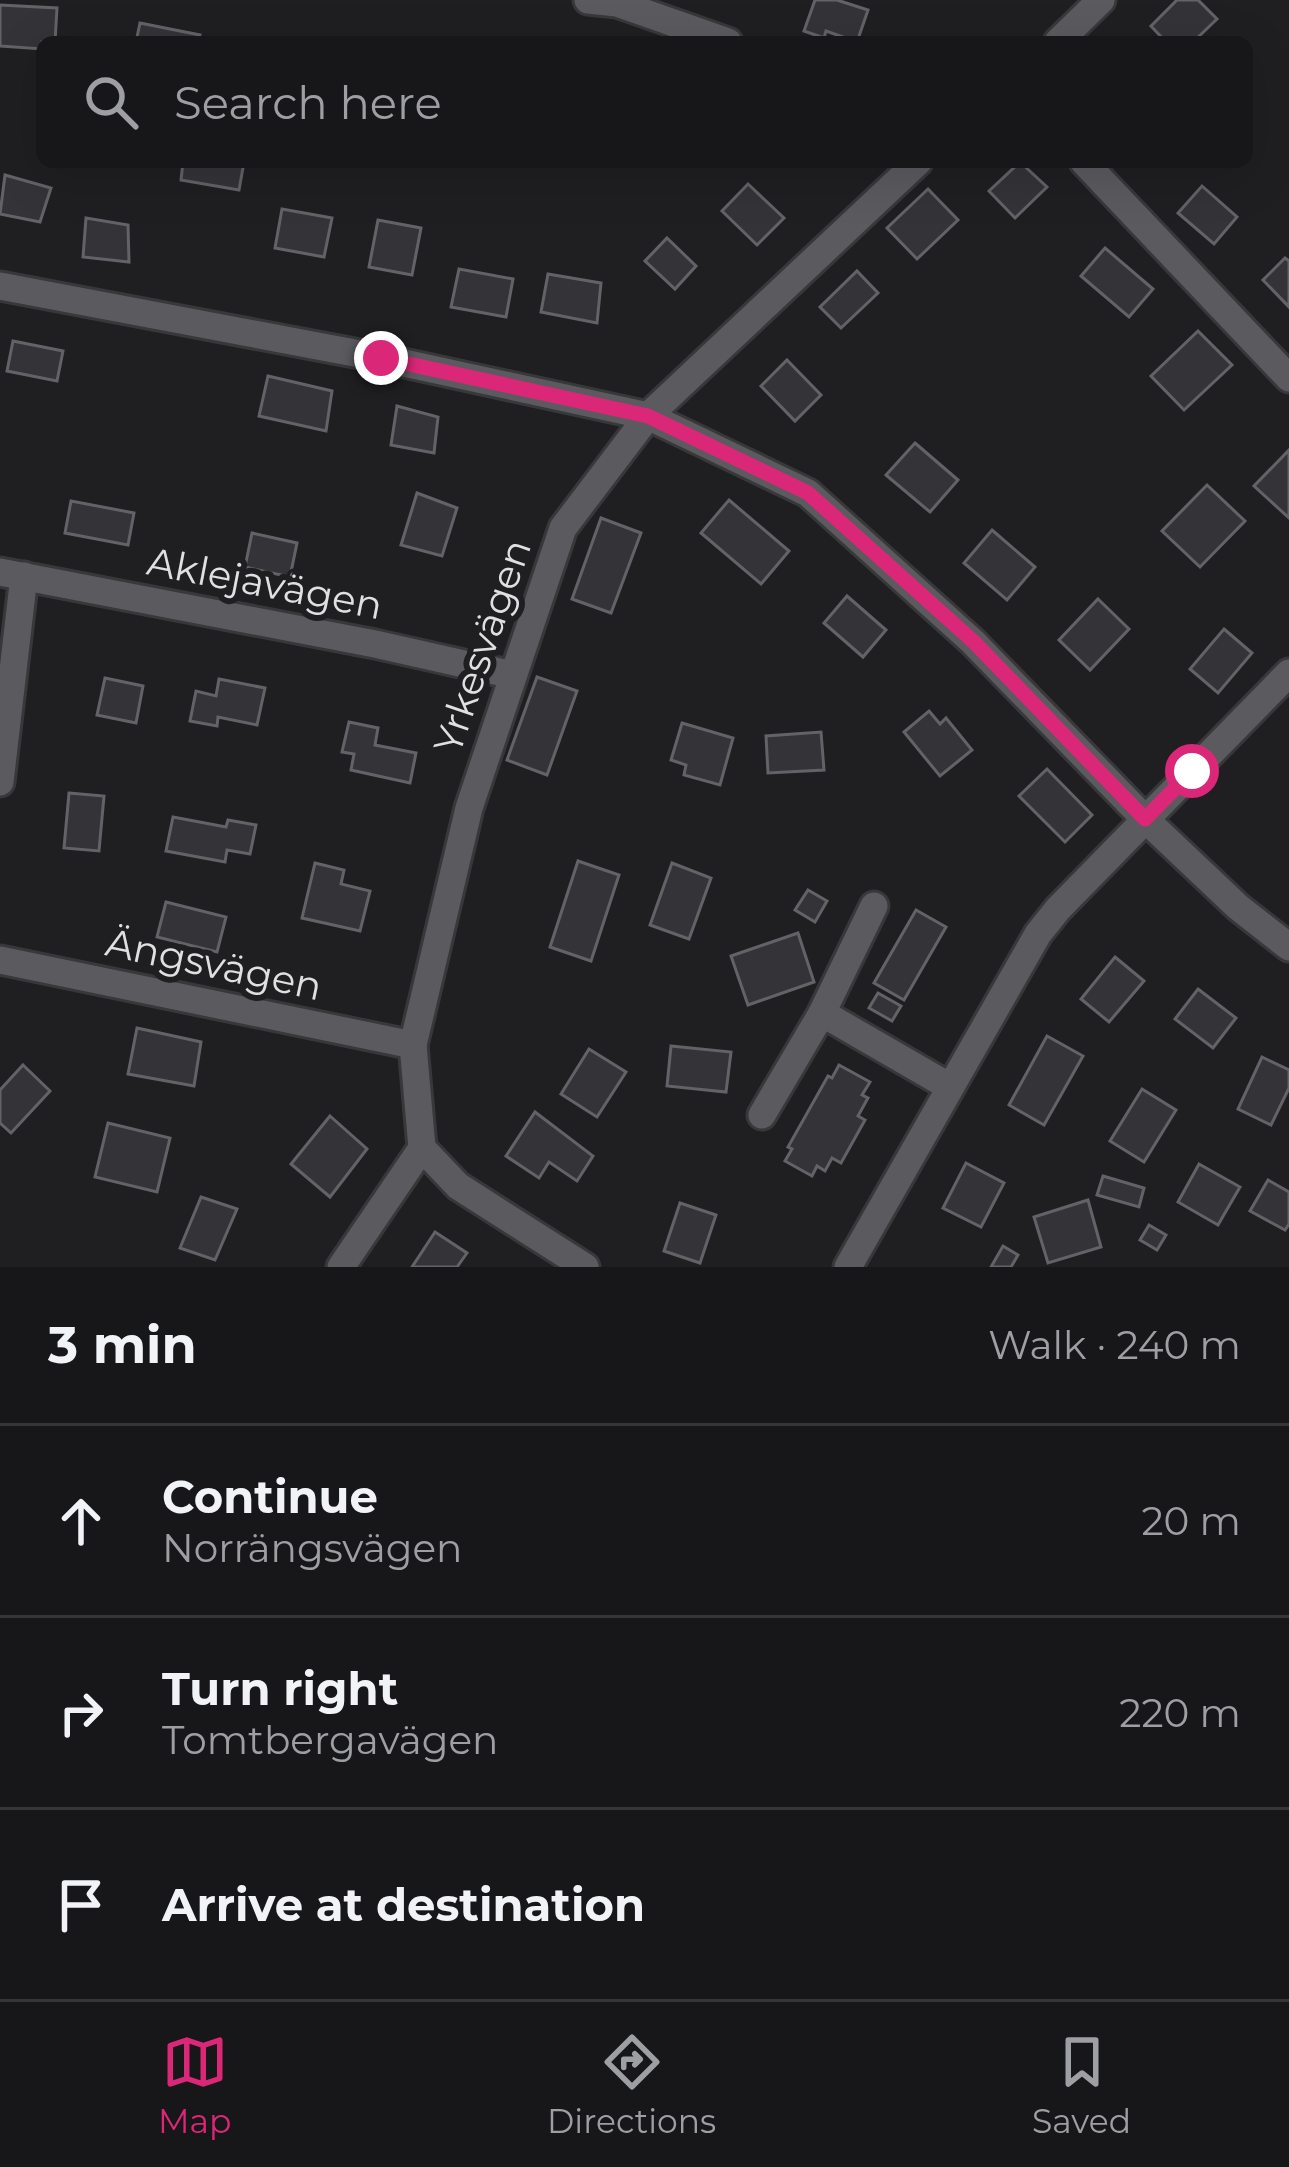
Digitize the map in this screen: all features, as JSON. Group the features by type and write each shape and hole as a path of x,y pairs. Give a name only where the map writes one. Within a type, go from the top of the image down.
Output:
{"street":[{"path":"588,0 617,3 711,36"},
{"path":"1064,36 1102,0"},
{"name":"Yrkesvägen","path":"422,1148 413,1045 469,808 563,528 648,416 912,168"},
{"path":"1090,168 1289,378"},
{"path":"0,286 381,358 648,416 808,493 974,642 1145,819 1238,907 1289,947"},
{"path":"0,782 12,574"},
{"name":"Aklejavägen","path":"12,574 513,675"},
{"path":"848,1267 1038,934 1289,673"},
{"path":"762,1115 822,1013 874,906"},
{"name":"Ängsvägen","path":"0,960 413,1045"},
{"path":"822,1013 950,1088"},
{"path":"341,1267 422,1148 458,1186 585,1267"}],"building":[{"path":"815,0 837,0 868,10 859,36 826,31 818,36 804,31"},
{"path":"1177,0 1198,0 1217,19 1199,36 1160,36 1151,26"},
{"path":"0,5 57,8 55,36 36,36 36,49 0,46"},
{"path":"140,23 200,35 200,36 137,36"},
{"path":"182,168 243,168 239,190 181,180"},
{"path":"1014,168 1026,168 1047,187 1015,218 989,191"},
{"path":"5,175 51,188 40,222 0,214"},
{"path":"748,184 784,218 757,245 722,211"},
{"path":"1202,186 1237,217 1214,244 1178,213"},
{"path":"928,189 958,220 917,259 887,228"},
{"path":"282,209 332,218 324,257 275,248"},
{"path":"86,218 128,225 129,262 83,257"},
{"path":"378,220 421,228 412,275 369,267"},
{"path":"667,238 696,266 675,289 645,261"},
{"path":"1105,248 1153,289 1129,317 1081,276"},
{"path":"1285,258 1289,261 1289,307 1263,280"},
{"path":"459,269 513,279 506,317 451,307"},
{"path":"857,271 878,293 841,328 820,307"},
{"path":"548,274 601,283 597,323 541,312"},
{"path":"1198,331 1232,365 1184,410 1151,376"},
{"path":"13,341 63,351 57,381 7,371"},
{"path":"787,360 821,395 795,421 761,386"},
{"path":"268,376 332,391 326,431 259,416"},
{"path":"397,406 438,417 434,453 391,445"},
{"path":"915,443 958,480 930,512 886,475"},
{"path":"1289,450 1289,518 1254,486"},
{"path":"1207,485 1245,521 1200,567 1162,531"},
{"path":"417,493 457,508 442,556 401,545"},
{"path":"729,500 789,551 761,584 701,533"},
{"path":"71,501 134,513 128,545 65,533"},
{"path":"601,518 641,533 611,613 572,599"},
{"path":"992,530 1035,567 1007,600 964,563"},
{"path":"252,533 297,543 290,577 245,567"},
{"path":"847,596 886,630 863,657 824,623"},
{"path":"1098,599 1129,629 1090,670 1059,640"},
{"path":"1224,629 1252,653 1218,693 1190,669"},
{"path":"537,677 577,691 547,775 507,760"},
{"path":"105,678 143,686 136,723 97,715"},
{"path":"219,679 265,688 257,725 218,717 217,726 190,721 196,691 216,696"},
{"path":"929,711 940,724 946,718 972,750 940,776 904,732"},
{"path":"349,722 378,728 375,745 416,753 410,783 351,770 354,754 342,752"},
{"path":"682,723 733,738 720,785 684,775 686,765 671,760"},
{"path":"821,732 824,770 768,773 766,736"},
{"path":"1047,769 1092,815 1065,842 1019,796"},
{"path":"69,793 104,796 99,851 64,848"},
{"path":"173,817 226,827 228,820 256,825 250,854 227,850 225,862 166,851"},
{"path":"578,861 619,875 591,961 550,947"},
{"path":"315,863 344,870 341,884 370,891 360,931 302,918"},
{"path":"672,863 711,878 689,939 650,925"},
{"path":"808,890 827,901 815,922 795,910"},
{"path":"166,902 226,917 217,952 157,937"},
{"path":"916,910 946,927 904,1000 874,983"},
{"path":"798,933 814,982 748,1005 731,956"},
{"path":"1115,957 1144,981 1109,1022 1081,999"},
{"path":"1198,989 1236,1018 1213,1048 1175,1019"},
{"path":"878,993 901,1006 892,1021 869,1008"},
{"path":"137,1028 201,1042 194,1086 128,1074"},
{"path":"1047,1036 1083,1056 1044,1125 1009,1105"},
{"path":"671,1046 731,1052 726,1092 667,1086"},
{"path":"589,1049 626,1072 597,1117 561,1094"},
{"path":"1262,1057 1289,1070 1289,1088 1271,1125 1238,1109"},
{"path":"23,1065 50,1091 11,1133 0,1123 0,1090"},
{"path":"839,1065 870,1082 858,1116 865,1120 841,1163 832,1158 825,1171 817,1166 812,1176 785,1161 792,1149 788,1147"},
{"path":"1142,1089 1176,1110 1144,1162 1110,1141"},
{"path":"535,1112 593,1156 577,1181 549,1162 539,1178 506,1156"},
{"path":"330,1116 367,1149 330,1197 291,1164"},
{"path":"108,1123 170,1138 157,1192 95,1177"},
{"path":"966,1163 1004,1183 981,1227 943,1208"},
{"path":"1199,1164 1240,1187 1218,1225 1178,1202"},
{"path":"1103,1176 1144,1188 1139,1207 1097,1195"},
{"path":"1268,1180 1289,1192 1285,1230 1250,1211"},
{"path":"201,1197 237,1209 215,1260 180,1248"},
{"path":"1088,1200 1101,1247 1048,1263 1034,1217"},
{"path":"680,1203 716,1215 700,1263 664,1251"},
{"path":"1149,1225 1166,1235 1157,1250 1140,1240"},
{"path":"435,1232 467,1253 457,1267 412,1267"},
{"path":"1003,1246 1018,1255 1011,1267 991,1267"}],"route":[{"path":"381,358 648,416 808,493 974,642 1145,819 1192,771"}]}
